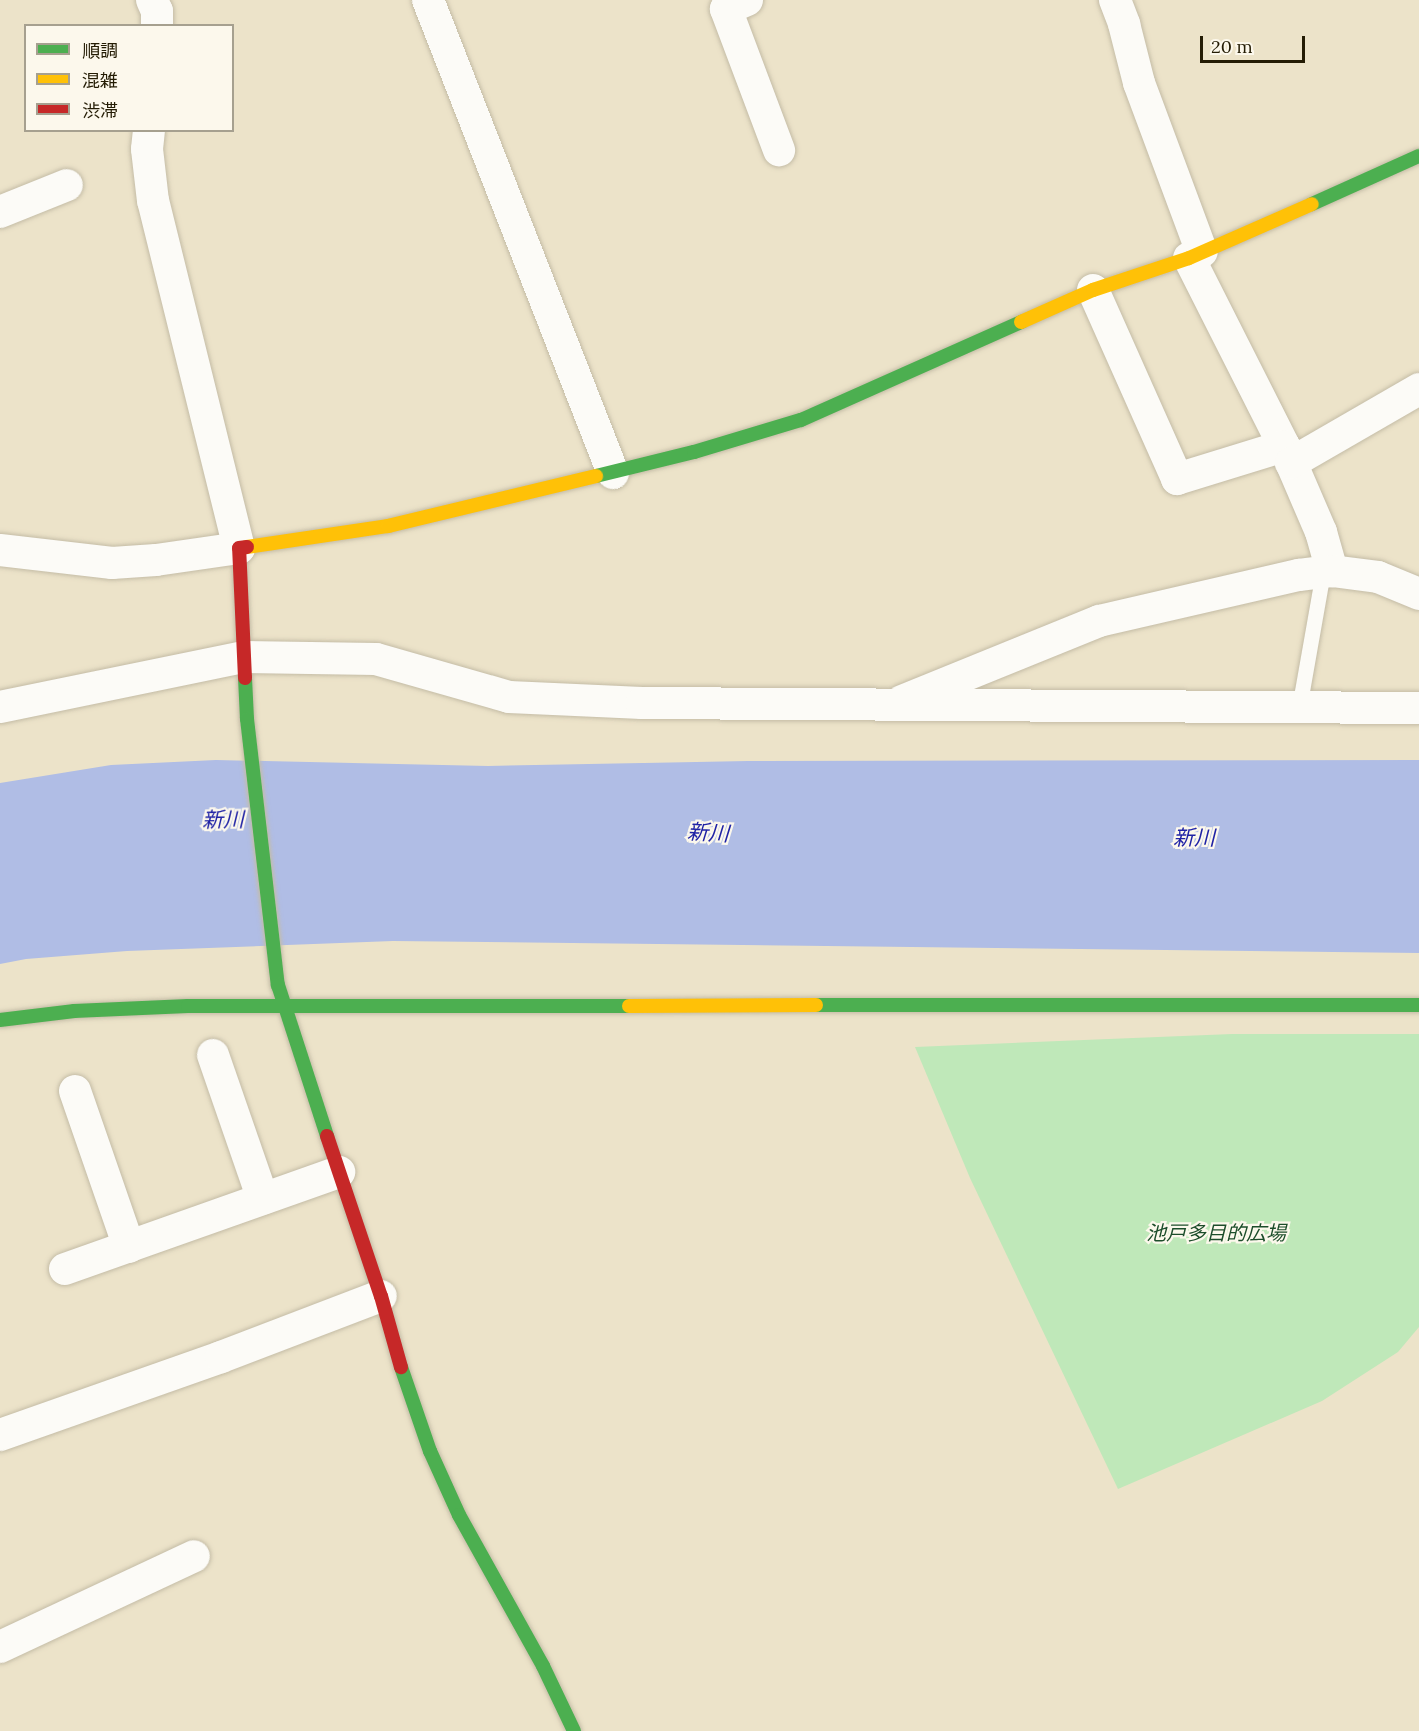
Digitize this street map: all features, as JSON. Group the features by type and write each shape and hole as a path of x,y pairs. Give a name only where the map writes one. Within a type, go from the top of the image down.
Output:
{"street":[{"path":"428,0 613,473"},
{"path":"747,0 726,9 779,150"},
{"path":"1115,0 1124,24 1139,83 1196,255 1288,454 1321,532 1327,572"},
{"path":"149,132 147,149 153,201 239,548 247,719 278,986 381,1296 405,1382 430,1451 459,1515 543,1666 574,1731"},
{"path":"0,550 112,563 156,560 388,526 694,452 801,420 1093,290 1196,255 1419,156"},
{"path":"0,212 68,185"},
{"path":"1093,290 1177,479 1288,454 1419,389"},
{"path":"889,706 1099,621 1299,575 1327,572 1378,577 1419,594"},
{"path":"0,707 244,657 376,659 509,697 642,703 1419,708"},
{"path":"0,1020 74,1011 188,1006 284,1008 1419,1005"},
{"path":"213,1054 263,1199"},
{"path":"75,1091 129,1246"},
{"path":"65,1269 339,1172"},
{"path":"0,1435 221,1357 381,1296"},
{"path":"0,1647 194,1556"}],"lane":[{"path":"1299,708 1327,572"}],"green space":[{"name":"池戸多目的広場","path":"1232,1034 1419,1034 1419,1327 1398,1352 1322,1401 1118,1489 970,1178 915,1047"}],"water":[{"name":"新川","path":"216,760 488,766 748,761 1419,760 1419,953 393,941 127,951 26,959 0,964 0,783 111,765"}],"traffic: fast":[{"path":"1312,204 1419,156"},
{"path":"596,476 694,452 801,420 1021,322"},
{"path":"245,678 247,719 278,985 327,1136"},
{"path":"816,1005 1419,1005"},
{"path":"0,1020 74,1011 188,1006 629,1006"},
{"path":"401,1367 430,1451 459,1515 543,1666 574,1731"}],"traffic: slow":[{"path":"1021,322 1093,290 1189,258 1312,204"},
{"path":"247,547 388,526 596,476"},
{"path":"629,1006 816,1005"}],"traffic: jam":[{"path":"245,678 239,548 247,547"},
{"path":"327,1136 381,1296 401,1367"}]}
